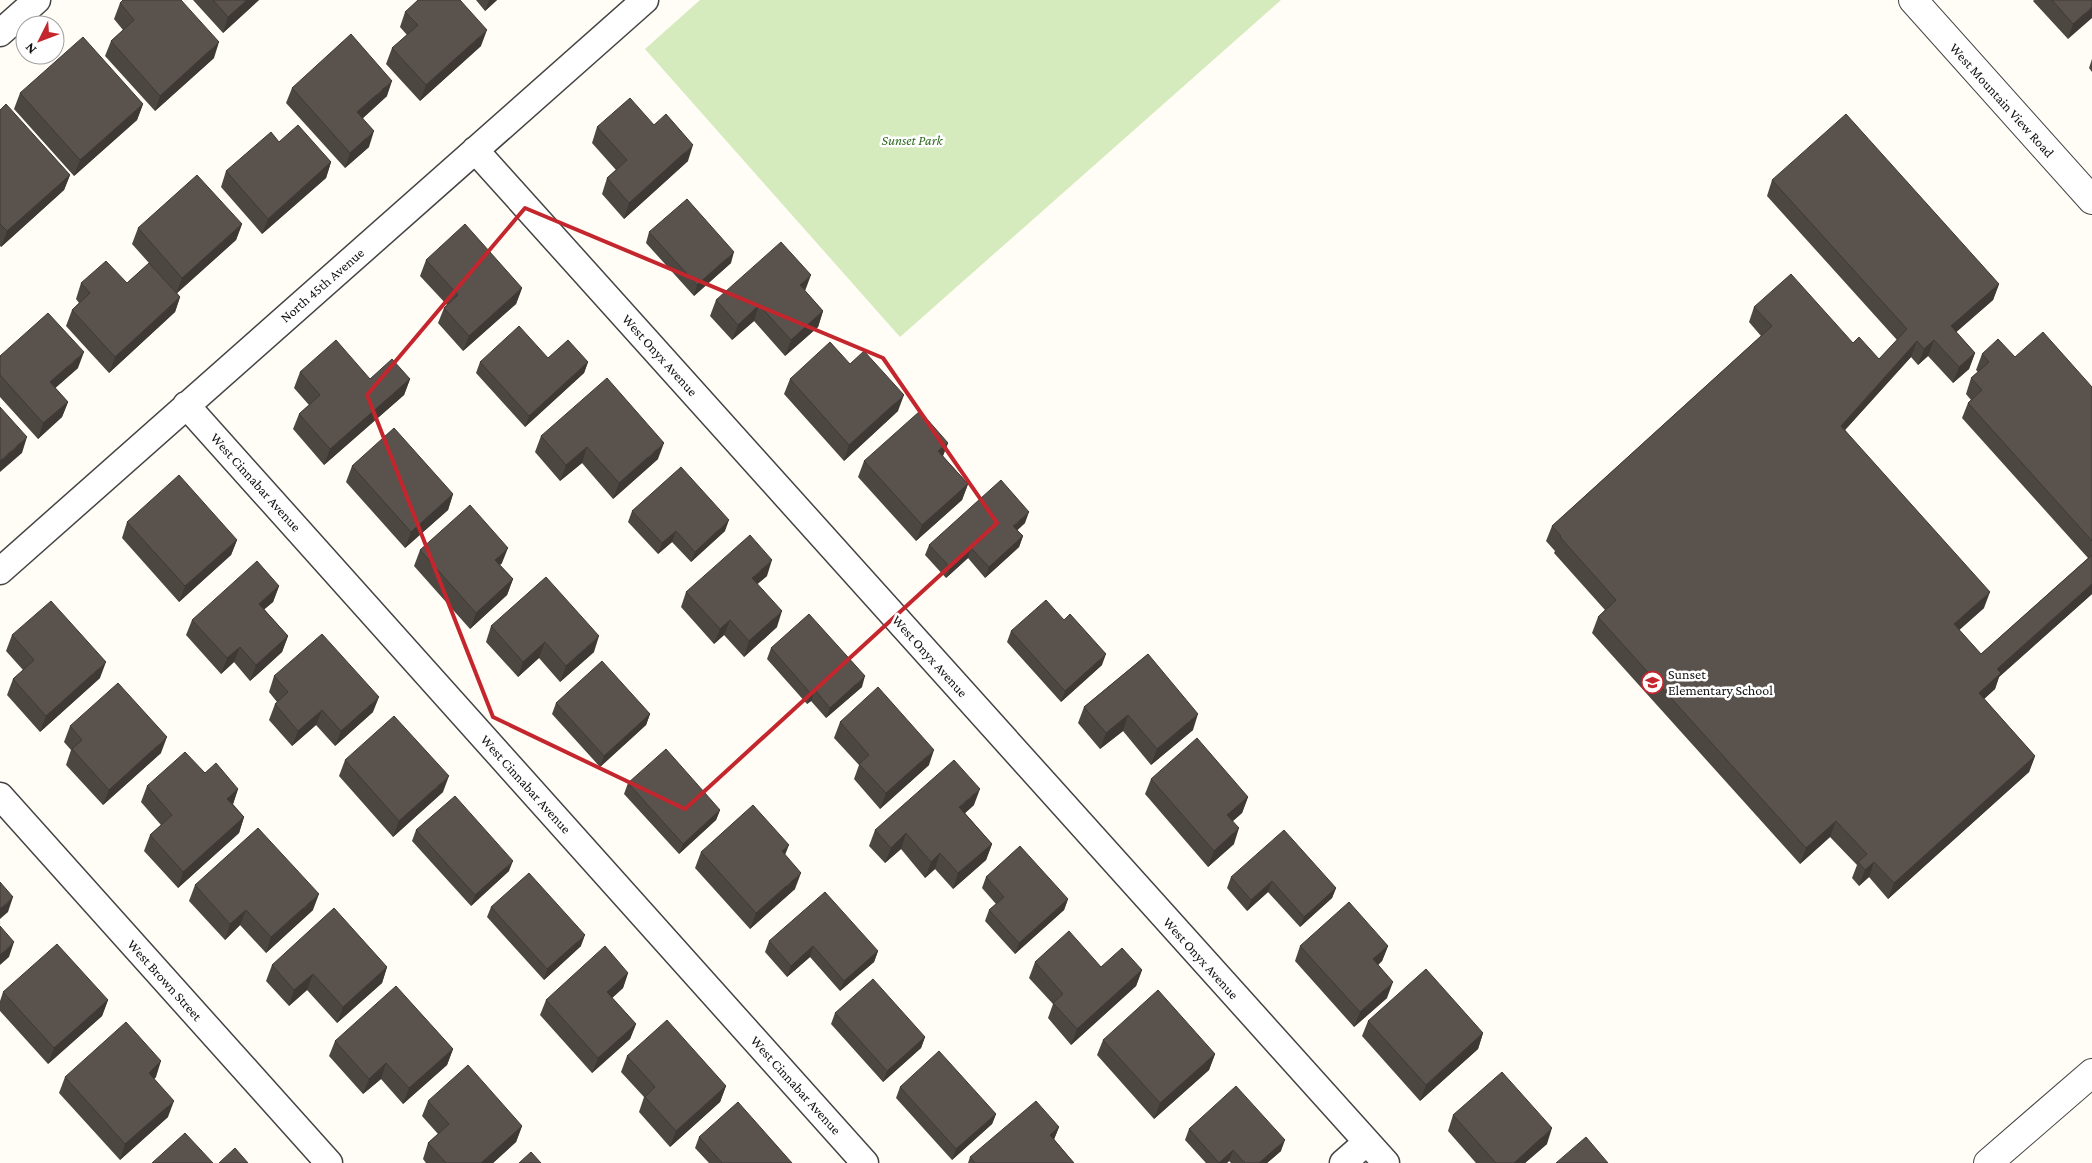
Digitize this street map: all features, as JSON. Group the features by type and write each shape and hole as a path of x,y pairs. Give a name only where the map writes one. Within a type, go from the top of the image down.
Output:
{"street":[{"path":"0,33 37,0"},
{"name":"North 45th Avenue","path":"0,571 645,0"},
{"name":"West Mountain View Road","path":"1913,0 2092,200"},
{"name":"West Onyx Avenue","path":"475,150 1386,1163"},
{"name":"West Cinnabar Avenue","path":"186,405 865,1163"},
{"name":"West Brown Street","path":"0,796 329,1163"},
{"path":"1988,1163 2092,1073"},
{"path":"1344,1163 1367,1142"}],"highlighted area":[{"path":"525,208 883,358 997,523 685,809 493,717 367,395"}],"green space":[{"name":"Sunset Park","path":"700,0 1281,0 900,337 645,49"}],"building":[{"path":"123,0 181,0 219,42 160,96 111,41 134,20 120,3"},
{"path":"213,0 247,0 228,17"},
{"path":"418,0 460,0 487,30 426,85 392,48 418,25 405,12"},
{"path":"2052,0 2092,0 2092,7 2073,24"},
{"path":"351,34 392,81 357,112 374,131 350,153 292,88"},
{"path":"83,37 143,104 80,160 20,93 52,65 65,65 65,53"},
{"path":"630,98 654,125 666,114 693,145 629,203 607,178 627,160 597,127"},
{"path":"6,104 70,175 7,231 0,224 0,110"},
{"path":"1846,114 1999,284 1951,326 1975,353 1959,367 1934,340 1924,349 1917,341 1841,426 1990,592 1954,624 1981,654 2092,555 2092,584 1997,669 2001,673 1979,693 2035,756 1894,883 1874,862 1865,870 1858,862 1867,854 1836,821 1806,848 1598,617 1616,600 1552,526 1772,326 1754,307 1791,274 1853,343 1859,337 1879,359 1907,329 1772,180"},
{"path":"298,125 331,162 268,219 226,171 271,132 279,142"},
{"path":"197,175 242,224 182,278 138,228"},
{"path":"687,199 734,252 697,285 649,232"},
{"path":"465,224 522,288 469,336 444,308 458,295 426,260"},
{"path":"781,242 811,275 800,285 823,311 791,340 759,305 738,325 716,300"},
{"path":"106,261 127,283 149,263 180,297 115,357 72,310 90,293 81,283"},
{"path":"48,313 84,352 50,382 68,402 43,423 0,375 0,356"},
{"path":"519,326 548,358 568,340 588,362 529,416 480,362"},
{"path":"2043,332 2092,387 2092,541 1968,403 1982,390 1971,378 1989,362 1982,354 1998,339 2015,357"},
{"path":"336,340 370,379 392,359 410,379 330,449 299,414 320,395 300,372"},
{"path":"830,342 850,364 864,351 904,395 849,445 790,379"},
{"path":"607,378 664,443 619,483 587,447 566,465 541,436"},
{"path":"0,407 27,437 0,461"},
{"path":"920,411 948,443 938,451 968,484 922,525 864,461"},
{"path":"394,428 453,494 411,532 352,466"},
{"path":"681,467 729,520 695,552 676,531 662,543 632,511"},
{"path":"179,475 237,540 185,586 127,522"},
{"path":"1001,480 1029,512 1013,526 1023,536 989,567 971,548 950,567 929,545"},
{"path":"470,505 508,548 495,560 513,579 476,613 420,550"},
{"path":"750,535 772,560 752,578 782,611 749,641 730,620 720,629 686,592"},
{"path":"257,561 279,586 259,604 288,636 256,665 240,647 227,658 192,620"},
{"path":"546,577 599,636 566,666 545,642 523,662 491,626"},
{"path":"1046,600 1064,620 1070,614 1106,654 1065,691 1011,631"},
{"path":"51,601 106,662 46,716 13,679 34,660 12,635"},
{"path":"809,614 865,676 830,708 815,690 811,694 771,648"},
{"path":"322,634 379,697 341,731 322,710 298,731 275,704 288,692 274,676"},
{"path":"1148,654 1198,714 1157,749 1128,715 1106,733 1084,707"},
{"path":"602,661 650,714 604,756 556,703"},
{"path":"118,683 167,737 109,790 72,749 82,740 70,726"},
{"path":"878,687 934,750 886,793 859,764 869,755 840,722"},
{"path":"394,716 449,776 399,821 345,760"},
{"path":"1197,738 1248,797 1227,815 1239,828 1214,851 1151,779"},
{"path":"666,749 720,810 683,844 628,783"},
{"path":"185,752 205,773 216,763 238,789 227,799 244,817 183,872 150,835 172,815 147,786"},
{"path":"954,760 980,789 959,807 992,844 958,873 940,853 931,862 906,833 891,848 875,830"},
{"path":"455,796 513,861 475,895 416,830"},
{"path":"753,805 789,845 782,851 801,873 756,913 701,852"},
{"path":"258,828 319,894 271,937 246,910 230,924 195,885"},
{"path":"1284,830 1336,888 1304,917 1272,881 1251,900 1231,877"},
{"path":"1020,846 1068,899 1019,943 989,910 1004,897 986,877"},
{"path":"529,873 585,935 547,969 491,907"},
{"path":"0,882 13,897 0,909"},
{"path":"825,892 878,951 844,981 813,946 791,966 769,941"},
{"path":"1349,902 1388,946 1373,959 1393,982 1360,1012 1300,946"},
{"path":"334,908 387,967 343,1007 313,974 294,990 272,965"},
{"path":"0,926 14,942 0,955"},
{"path":"1069,931 1101,967 1122,948 1142,970 1077,1029 1053,1003 1063,994 1035,962"},
{"path":"57,944 108,1000 54,1048 3,992"},
{"path":"605,946 628,973 607,992 636,1024 598,1058 546,1000"},
{"path":"1426,969 1483,1033 1426,1085 1368,1021"},
{"path":"873,979 925,1037 887,1071 835,1013"},
{"path":"396,986 453,1049 409,1088 386,1063 369,1079 335,1041"},
{"path":"1158,990 1215,1054 1160,1103 1103,1040"},
{"path":"667,1020 726,1086 676,1131 645,1097 655,1087 627,1056"},
{"path":"126,1022 161,1061 149,1073 174,1101 125,1144 65,1077"},
{"path":"939,1051 996,1114 956,1149 900,1087"},
{"path":"468,1065 522,1126 481,1163 446,1163 428,1143 449,1124 428,1101"},
{"path":"1502,1072 1552,1128 1514,1163 1496,1163 1453,1115"},
{"path":"1236,1086 1285,1140 1259,1163 1245,1163 1233,1150 1219,1163 1189,1129"},
{"path":"1036,1101 1059,1127 1050,1135 1074,1163 975,1163 970,1157"},
{"path":"738,1102 792,1163 722,1163 699,1137"},
{"path":"185,1133 213,1163 152,1163"},
{"path":"1586,1137 1608,1163 1556,1163"},
{"path":"235,1148 248,1163 219,1163"},
{"path":"531,1152 541,1163 519,1163"}],"place":[{"name":"Sunset Elementary School","path":"1652,682"}]}
